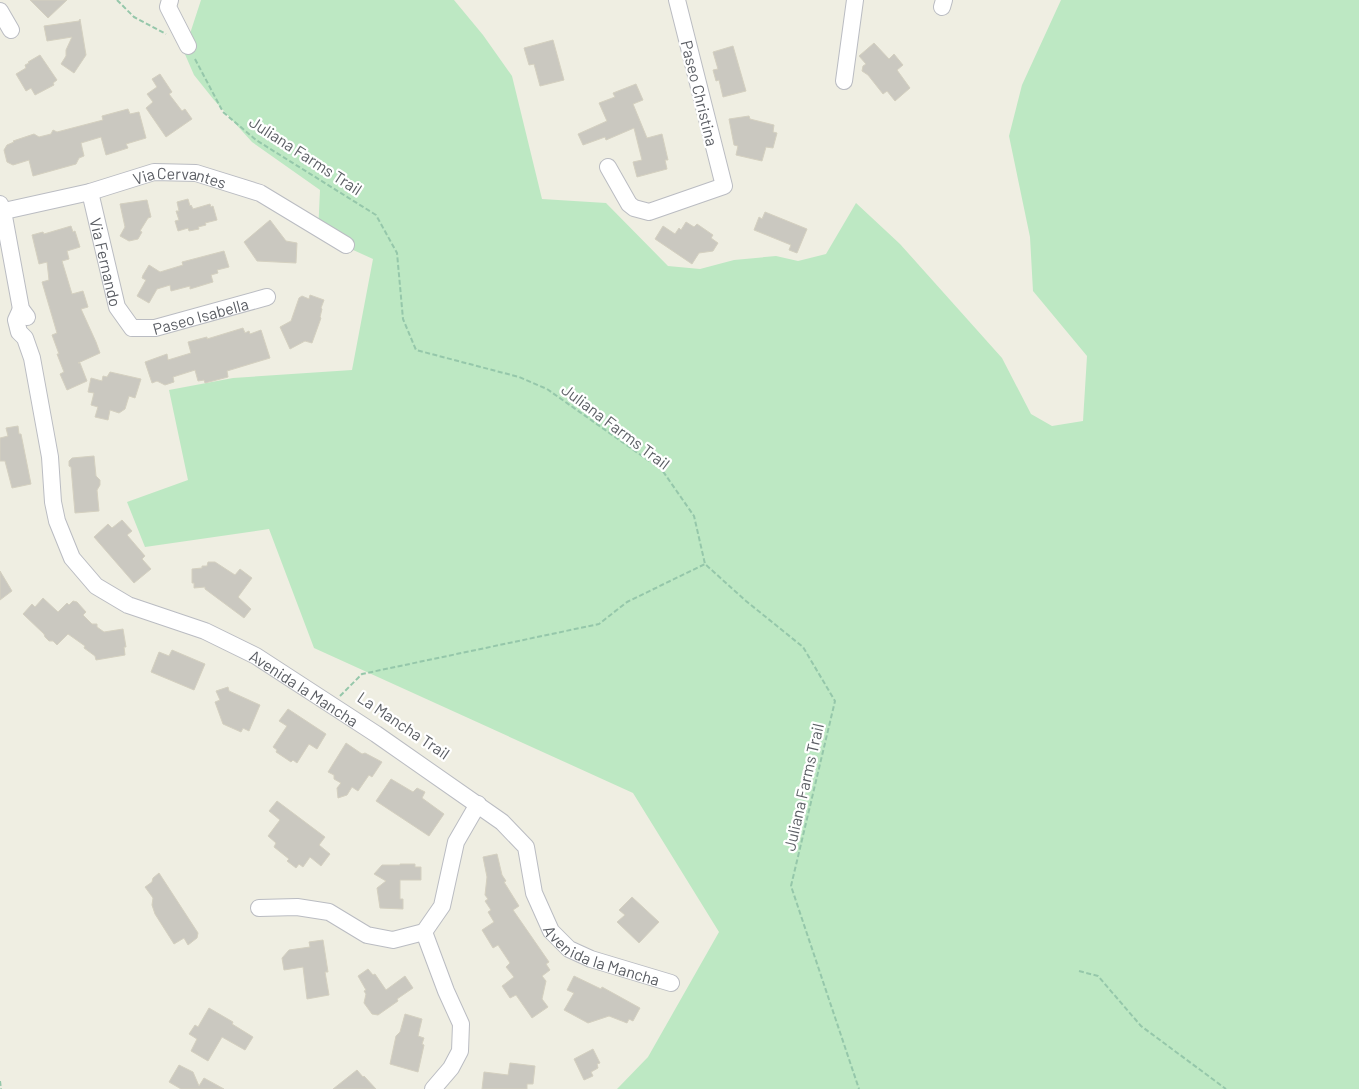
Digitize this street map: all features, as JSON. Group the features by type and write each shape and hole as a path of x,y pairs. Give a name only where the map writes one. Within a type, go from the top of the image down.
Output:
{"street":[{"path":"170,0 168,7 188,46"},
{"name":"Paseo Christina","path":"608,167 629,204 641,211 649,212 724,186 677,0"},
{"path":"844,80 855,0"},
{"path":"0,11 11,30"},
{"name":"Via Cervantes","path":"1,209 90,192 154,172 196,173 260,193 346,245"},
{"name":"Via Fernando","path":"90,192 118,307 132,328"},
{"name":"Avenida la Mancha","path":"1,209 21,309 28,322 29,329 25,338 32,358 50,457 53,502 57,521 72,558 96,586 128,605 205,631 256,656 376,734 478,804 502,822 526,847 534,893 551,931 569,949 591,960 671,983"},
{"name":"Paseo Isabella","path":"132,328 155,328 267,297"},
{"path":"259,908 297,907 329,912 367,935 393,940 424,932 442,906 456,842 478,804"},
{"path":"424,932 460,1024 460,1051 451,1068 433,1089"}],"path":[{"path":"117,0 134,17 188,46"},
{"name":"Juliana Farms Trail","path":"188,46 223,112 256,140 376,215 397,253 402,319 416,350 519,377 547,388 662,470 694,516 705,564 746,601 803,647 835,701 791,886 859,1089"},
{"name":"La Mancha Trail","path":"340,696 362,674 599,624 627,602 705,564"},
{"path":"1079,971 1098,976 1140,1026 1226,1089"},
{"path":"0,1081 1,1089"}],"green space":[{"path":"201,0 454,0 483,35 512,76 542,199 606,203 668,266 700,269 734,260 776,256 798,261 826,254 856,203 900,244 1002,358 1031,414 1052,426 1083,421 1087,356 1033,291 1030,237 1009,136 1022,85 1061,0 1359,0 1359,1089 617,1089 648,1057 719,932 633,793 314,648 269,529 145,547 127,502 188,480 169,390 233,378 352,370 373,259 318,234 320,190 252,142 194,75 184,52"}],"building":[{"path":"30,0 67,0 48,18"},
{"path":"80,19 86,55 74,73 61,64 66,56 66,50 72,37 47,41 44,26 79,21"},
{"path":"553,40 564,80 540,86 534,64 529,65 524,48"},
{"path":"874,43 889,59 894,54 903,65 897,70 910,88 895,101 887,91 883,94 868,75 862,71 863,66 866,64 859,56"},
{"path":"733,46 746,91 723,97 719,80 716,81 713,70 718,69 713,52"},
{"path":"40,55 57,80 53,83 54,85 35,95 31,88 26,91 16,74 26,68 25,65 28,62"},
{"path":"160,74 172,92 169,94 182,111 185,109 192,119 166,137 146,108 153,102 147,94 157,87 152,79"},
{"path":"636,84 643,100 633,104 647,138 662,134 668,160 665,160 667,169 637,177 633,162 642,160 634,128 606,140 605,137 583,145 578,134 607,121 599,103 615,97 613,93"},
{"path":"128,109 130,114 139,112 146,138 126,144 128,148 106,155 101,137 81,143 84,156 79,158 76,164 33,176 29,160 13,165 7,162 4,150 13,141 34,134 39,137 51,134 53,130 57,132 103,120 102,116"},
{"path":"749,116 750,119 774,125 773,132 777,133 773,148 766,147 762,161 736,155 738,146 734,145 729,119"},
{"path":"188,199 193,209 210,204 211,207 213,206 217,220 205,223 206,225 198,227 199,229 189,231 188,228 178,231 175,221 179,220 176,211 179,211 177,202"},
{"path":"147,200 151,217 148,218 140,231 142,232 138,239 129,241 120,236 125,227 120,204"},
{"path":"765,212 807,229 797,253 789,250 791,245 754,230 759,217 762,219"},
{"path":"270,220 286,241 297,243 296,263 257,261 244,242"},
{"path":"686,222 694,227 697,224 713,235 711,238 718,243 713,251 699,253 692,264 655,239 663,226 675,234 679,228 681,230"},
{"path":"71,226 73,232 75,231 80,247 67,251 69,259 62,261 72,294 83,291 88,307 81,309 100,353 78,363 80,363 87,381 67,390 60,374 64,372 52,335 57,333 42,282 49,280 47,262 39,264 32,235 43,232 44,234"},
{"path":"224,251 229,267 217,270 218,273 211,275 213,282 190,289 190,286 171,291 170,285 157,289 149,303 137,296 146,280 142,278 149,265 160,272 183,265 182,262"},
{"path":"310,295 324,300 321,308 321,318 312,343 305,341 290,349 280,327 291,321 299,298 302,296 309,299"},
{"path":"243,328 245,333 249,331 250,334 261,330 270,358 227,371 228,377 205,383 204,380 198,381 195,370 173,377 174,382 165,385 157,381 152,383 145,362 167,354 168,360 191,353 188,342 207,337 207,339"},
{"path":"110,372 141,379 135,398 129,396 125,409 119,413 110,410 108,420 95,417 98,407 91,405 94,393 88,392 91,378 102,381 103,376 107,377"},
{"path":"18,426 31,484 12,488 5,461 0,461 0,438 8,436 6,428"},
{"path":"94,456 96,476 100,480 97,490 99,511 75,513 69,461 72,458"},
{"path":"122,520 132,531 127,535 145,556 142,559 151,569 134,583 94,537 108,524 112,528"},
{"path":"208,562 215,562 235,575 240,569 252,578 238,597 251,609 244,618 205,589 205,587 194,588 192,569 207,566"},
{"path":"0,571 12,591 0,600"},
{"path":"43,598 58,612 67,603 69,605 73,601 77,602 86,612 83,615 92,624 97,624 97,627 104,632 123,629 126,647 124,647 125,655 96,660 95,656 84,648 85,646 68,634 57,645 53,641 49,641 23,614 32,604 35,607"},
{"path":"172,650 205,664 194,690 151,672 159,652 169,656"},
{"path":"228,687 229,691 260,705 249,731 243,728 241,732 223,724 215,702 220,700 216,691"},
{"path":"288,709 326,734 317,749 309,744 297,763 293,760 291,762 276,752 277,750 273,747 287,726 279,721"},
{"path":"346,743 362,754 365,753 382,762 372,777 369,775 358,791 352,787 347,795 338,798 337,788 341,783 334,779 334,775 328,772"},
{"path":"391,779 413,792 417,788 425,792 422,798 444,814 429,836 376,801"},
{"path":"277,801 325,837 319,845 330,854 321,866 310,857 303,867 299,864 296,868 287,861 289,859 274,847 276,843 268,836 280,820 269,811"},
{"path":"497,854 502,875 506,881 504,882 519,906 513,910 549,962 546,964 550,970 542,976 546,981 542,999 548,1007 532,1018 516,995 510,998 502,986 514,977 506,967 510,963 498,945 493,948 482,930 494,922 488,912 491,910 485,901 488,899 485,895 487,877 483,857"},
{"path":"415,864 415,867 421,867 421,880 400,880 400,899 403,899 403,909 380,908 377,888 386,881 374,874 382,865"},
{"path":"159,873 198,933 197,938 188,945 184,938 174,944 155,914 152,905 153,898 145,887"},
{"path":"632,897 659,922 639,943 617,922 625,915 619,910"},
{"path":"323,940 328,972 325,972 329,995 307,999 303,967 284,970 282,958 289,950 310,947 309,942"},
{"path":"368,969 373,975 375,974 386,990 405,976 413,988 378,1015 372,1014 364,1003 366,994 364,991 366,990 358,976"},
{"path":"574,976 601,989 602,987 640,1008 633,1021 629,1019 627,1023 609,1016 588,1023 564,1010 574,993 567,990"},
{"path":"209,1008 233,1022 232,1024 253,1037 245,1050 222,1037 208,1061 191,1051 197,1039 189,1034 195,1025 198,1027"},
{"path":"405,1014 422,1019 418,1036 424,1038 422,1044 424,1045 418,1072 390,1064 396,1036 400,1032"},
{"path":"593,1049 600,1063 597,1064 598,1068 591,1072 593,1076 584,1080 574,1059"},
{"path":"510,1063 535,1066 533,1084 527,1084 527,1089 482,1089 484,1072 508,1075"},
{"path":"179,1065 193,1072 199,1086 204,1078 224,1089 181,1089 169,1082"},
{"path":"357,1070 376,1089 333,1089"}]}
